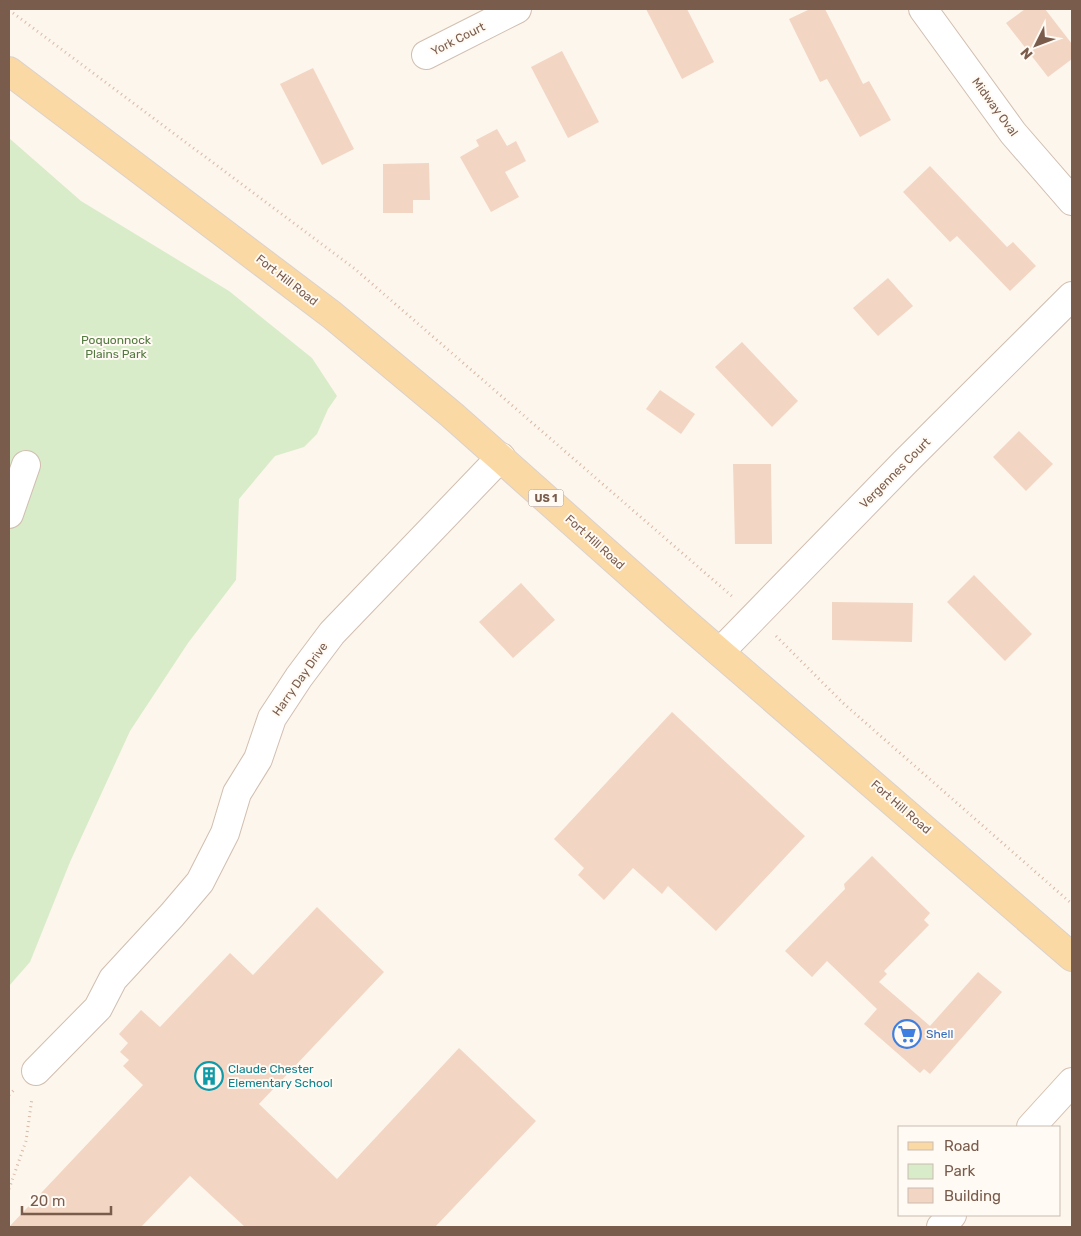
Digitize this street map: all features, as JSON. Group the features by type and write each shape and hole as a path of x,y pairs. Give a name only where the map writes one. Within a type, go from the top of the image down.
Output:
{"main road":[{"name":"Fort Hill Road","path":"9,71 287,279 501,457 720,652 1072,957"}],"street":[{"name":"York Court","path":"426,55 517,9"},
{"name":"Midway Oval","path":"923,9 1013,133 1072,201"},
{"name":"Vergennes Court","path":"720,652 905,462 1072,296"},
{"name":"Harry Day Drive","path":"36,1071 98,1008 113,980 200,882 225,834 237,793 258,759 272,718 326,640 366,596 501,457"},
{"path":"9,514 26,464"},
{"path":"1032,1126 1072,1082"},
{"path":"941,1227 951,1216"}],"path":[{"path":"9,10 355,269 731,595"},
{"path":"779,639 843,703 1072,904"},
{"path":"9,1189 26,1141 36,1071"}],"green space":[{"name":"Poquonnock Plains Park","path":"9,138 81,201 229,291 312,358 337,396 328,409 317,434 304,447 275,456 239,499 236,580 188,643 130,731 70,862 30,962 9,986"}],"building":[{"path":"646,9 687,9 714,62 682,79"},
{"path":"810,9 825,9 863,84 869,81 891,120 860,137 827,79 820,82 789,19"},
{"path":"1025,9 1045,9 1072,44 1072,59 1048,77 1006,23"},
{"path":"562,51 599,122 568,138 531,67"},
{"path":"313,68 354,149 322,165 280,84"},
{"path":"497,129 507,146 516,141 526,161 505,172 519,197 491,212 460,157 479,146 476,140"},
{"path":"429,163 430,200 413,200 413,213 383,213 383,164"},
{"path":"930,166 1007,247 1013,242 1036,266 1010,291 957,236 950,242 903,192"},
{"path":"888,278 913,306 878,336 853,308"},
{"path":"742,342 798,401 772,427 715,367"},
{"path":"660,390 695,414 681,434 646,409"},
{"path":"1019,431 1053,464 1026,491 993,457"},
{"path":"733,464 771,464 772,544 735,544"},
{"path":"974,575 1032,634 1005,661 947,602"},
{"path":"521,583 555,620 513,658 479,622"},
{"path":"832,602 913,603 912,642 832,640"},
{"path":"672,712 805,836 716,931 668,886 662,894 633,868 604,900 578,875 584,868 554,839"},
{"path":"872,856 930,913 924,920 929,925 884,971 887,974 879,982 930,1026 978,972 1002,992 930,1074 924,1069 920,1073 864,1024 877,1009 827,961 812,977 785,951 845,889 844,884"},
{"name":"Claude Chester Elementary School","path":"317,907 384,972 259,1104 337,1179 459,1048 536,1121 435,1227 245,1227 190,1176 141,1227 9,1227 143,1085 123,1066 129,1060 120,1052 128,1043 119,1034 141,1010 160,1027 230,953 253,975"}],"place":[{"name":"Shell","path":"907,1034"},
{"name":"Claude Chester Elementary School","path":"209,1076"}]}
